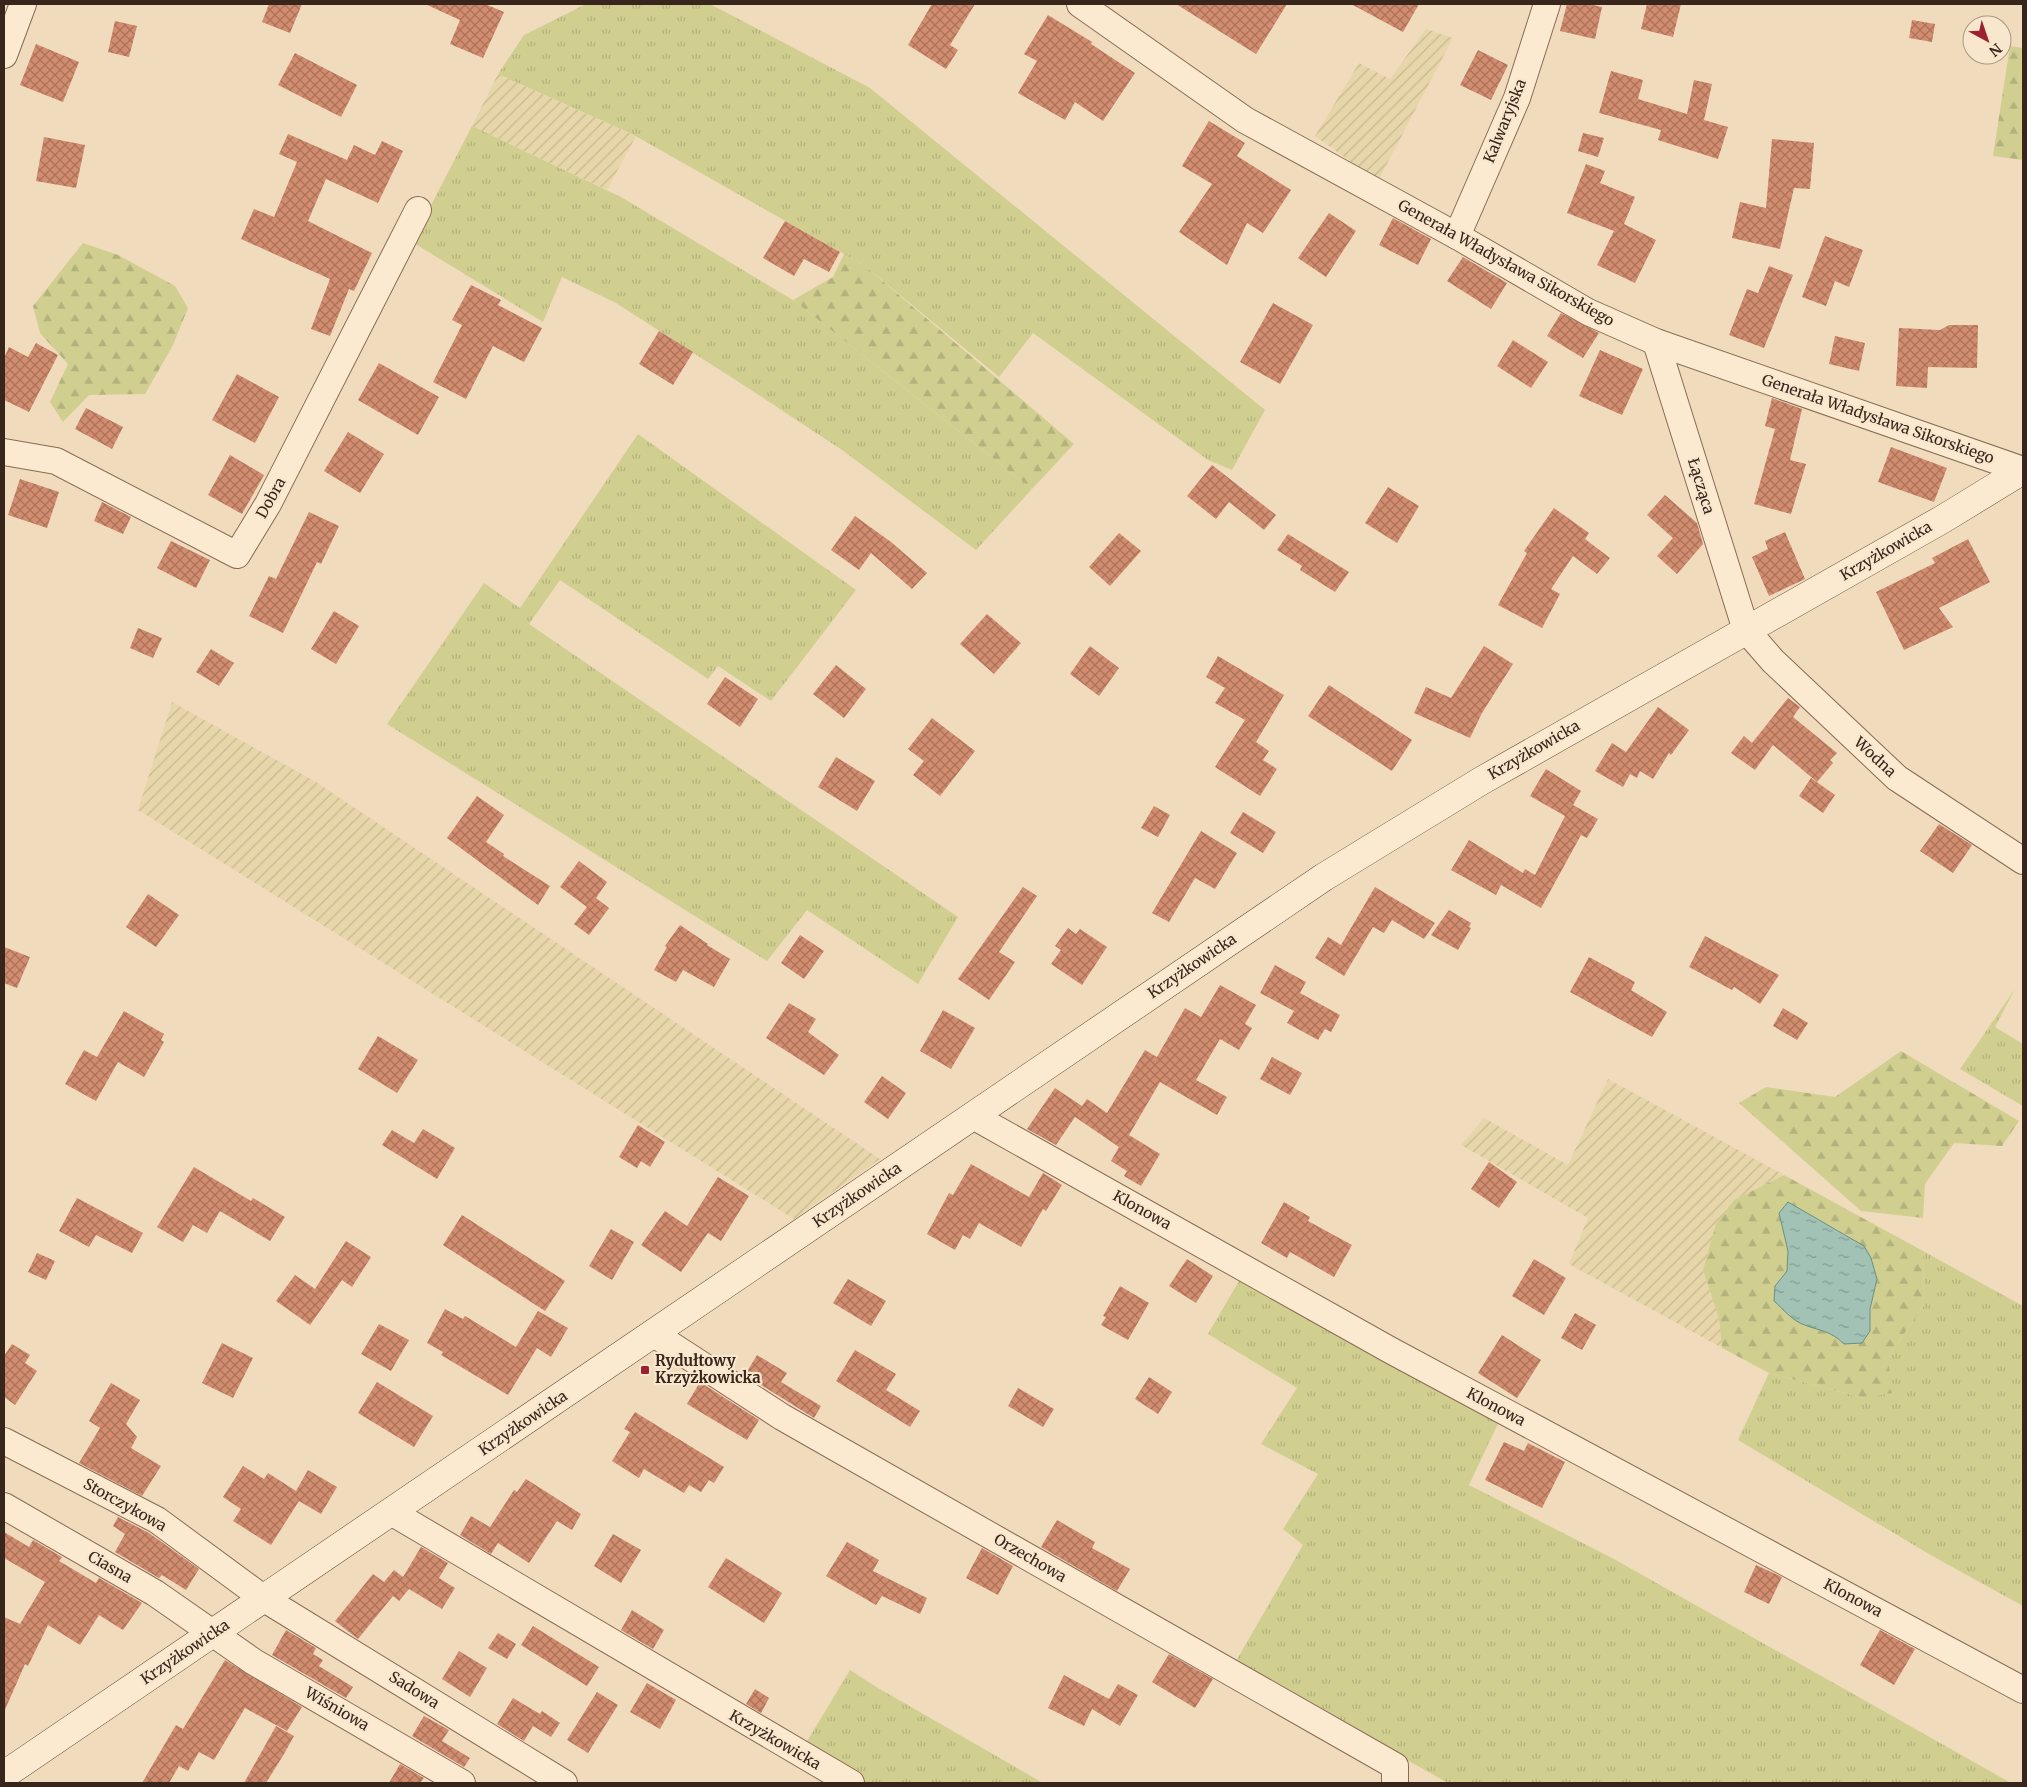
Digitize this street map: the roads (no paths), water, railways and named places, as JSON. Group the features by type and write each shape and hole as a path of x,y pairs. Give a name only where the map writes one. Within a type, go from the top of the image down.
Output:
{"street":[{"path":"4,55 24,4"},
{"name":"Generała Władysława Sikorskiego","path":"1080,4 1244,120 1457,236 1588,312 1656,342 2023,470"},
{"name":"Kalwaryjska","path":"1457,236 1516,98 1547,4"},
{"name":"Dobra","path":"4,452 56,461 238,555 268,504 418,210"},
{"name":"Łącząca","path":"1656,342 1746,630"},
{"name":"Krzyżkowicka","path":"4,1775 1324,877 1481,781 2023,470"},
{"name":"Wodna","path":"1746,630 1772,661 1897,778 2023,861"},
{"name":"Klonowa","path":"973,1116 1390,1350 2023,1690"},
{"name":"Orzechowa","path":"654,1334 782,1416 1395,1766 1395,1783"},
{"name":"Storczykowa","path":"4,1441 157,1520 263,1598"},
{"name":"Ciasna","path":"4,1506 155,1593 213,1633"},
{"name":"Krzyżkowicka","path":"391,1512 851,1783"},
{"name":"Sadowa","path":"263,1598 564,1783"},
{"name":"Wiśniowa","path":"213,1633 254,1662 462,1783"}],"water":[{"path":"1788,1202 1864,1246 1871,1258 1877,1279 1870,1309 1870,1331 1862,1343 1844,1344 1829,1333 1802,1324 1791,1317 1774,1301 1775,1286 1787,1271 1788,1251 1779,1213"}],"place":[{"name":"Rydułtowy Krzyżkowicka","path":"645,1370"}]}
